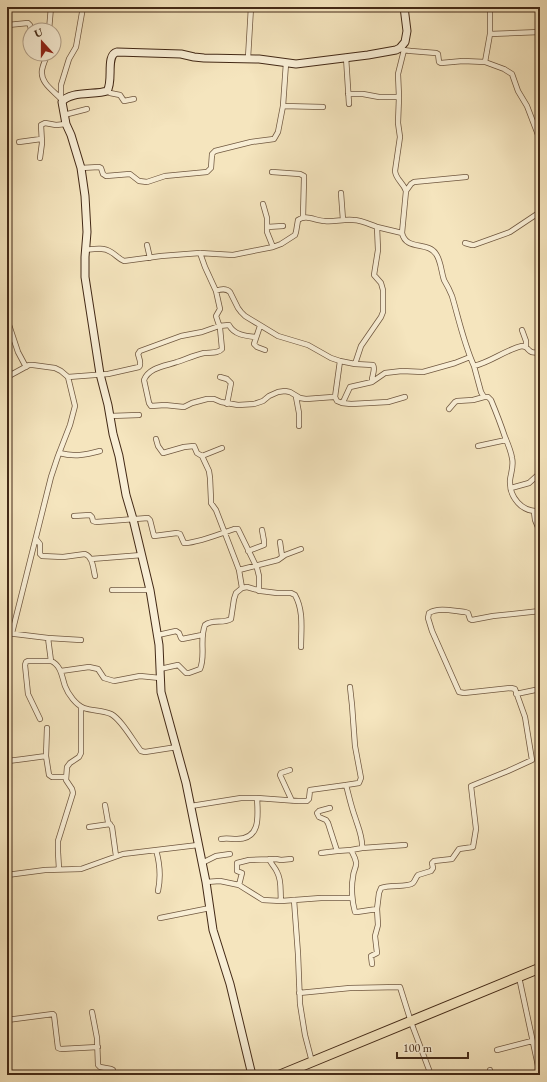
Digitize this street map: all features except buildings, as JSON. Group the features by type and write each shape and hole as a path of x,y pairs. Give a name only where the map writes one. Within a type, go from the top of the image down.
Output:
{"highway":[{"path":"285,1074 540,968"}],"street":[{"path":"50,22 51,7"},
{"path":"83,7 76,47 69,59 61,88 64,115 81,168 85,196 87,224 85,277 100,374 108,405 126,495 150,590 158,636 161,692 186,783 214,930 230,984 252,1075"},
{"path":"248,58 251,7"},
{"path":"404,7 407,31 402,49 398,74 398,123 400,137 395,171 398,179 404,184 406,191 402,233 404,241 432,249 436,253 444,279 452,294 467,350 484,397"},
{"path":"485,62 490,34 490,7"},
{"path":"8,25 22,24"},
{"path":"490,34 540,32"},
{"path":"107,91 110,84 111,57 117,52 181,54 204,58 248,58 277,60 296,64 402,49 411,52 436,53 438,54 439,62 441,63 463,61 485,62 504,69 512,74 518,91 527,106 540,140"},
{"path":"346,57 348,104"},
{"path":"44,62 42,68 43,79 62,99"},
{"path":"81,168 100,167 103,174 106,176 130,174 141,182 147,182 165,176 207,172 211,168 212,154 215,151 251,142 274,139 278,132 283,106 286,62"},
{"path":"62,99 76,95 107,91 110,93 120,94 124,101 134,99"},
{"path":"348,94 398,97"},
{"path":"283,106 323,107"},
{"path":"64,115 87,109"},
{"path":"40,158 42,124 66,124"},
{"path":"19,142 42,139"},
{"path":"272,172 300,174 304,176 303,217"},
{"path":"406,191 410,184 414,182 466,177"},
{"path":"341,193 343,220"},
{"path":"263,204 267,218 267,232 272,247"},
{"path":"465,243 474,245 504,234 540,212"},
{"path":"85,250 106,250 124,261 200,253 233,255 282,244 295,235 298,220 303,217 325,222 352,219 402,233"},
{"path":"267,227 283,226"},
{"path":"355,364 361,346 381,317 383,306 383,290 381,283 374,275 378,250 377,227"},
{"path":"147,245 150,258"},
{"path":"200,253 216,291 220,309 216,316 222,349 220,352 203,354 157,368 146,375 144,380 150,405 184,407 207,399 214,399 228,404 254,404 263,401 274,394 285,391 290,392 296,397 306,399 335,397"},
{"path":"216,291 223,289 228,290 241,312 260,326 278,336 308,345 330,358 340,361 355,364 373,364 372,382"},
{"path":"7,319 25,368"},
{"path":"68,377 108,374 138,367 141,363 138,354 140,351 181,336 202,332 219,326 229,325 232,330 241,335 256,337"},
{"path":"260,326 254,346 265,350"},
{"path":"522,330 526,341 526,347 530,352 540,352"},
{"path":"474,366 487,362 518,347 526,347"},
{"path":"342,403 350,387 372,382 385,373 402,371 423,372 470,358"},
{"path":"340,361 335,397 336,401 351,404 375,403 392,401 405,397"},
{"path":"7,377 33,364 55,368 68,377 75,406 70,425 51,477 36,539 10,633 48,638 81,640"},
{"path":"220,377 230,381 231,383 228,404"},
{"path":"296,397 299,413 299,426"},
{"path":"449,409 457,401 488,397 506,440 512,459 513,464 510,480 515,498 520,505 527,510 534,512 540,511"},
{"path":"110,416 139,415"},
{"path":"156,439 158,446 163,453 184,447 194,446 198,453 202,456 209,471 211,504 216,510 239,570 242,588"},
{"path":"478,446 506,440"},
{"path":"202,456 222,448"},
{"path":"59,453 68,456 82,456 100,451"},
{"path":"511,488 529,483 540,472"},
{"path":"534,512 535,520 540,532"},
{"path":"74,516 90,515 93,521 96,522 149,519 154,536 180,533 183,541 187,543 238,529 256,566 259,576 259,591"},
{"path":"248,551 265,544 262,530"},
{"path":"36,539 40,544 40,554 42,556 63,557 85,554 90,556 95,576"},
{"path":"280,542 282,556"},
{"path":"239,570 278,560 282,556 301,549"},
{"path":"91,559 142,555"},
{"path":"160,669 178,665 186,673 194,672 200,669 202,659 202,635 205,625 214,621 228,621 231,619 236,593 242,588 252,588 259,591 277,593 291,593 295,595 299,603 302,620 301,647"},
{"path":"112,590 150,590"},
{"path":"372,964 371,956 377,953 375,936 378,925 377,909 381,888 411,884 418,875 431,871 433,868 432,863 452,859 459,849 473,848 476,829 471,786 532,760 524,717 515,689 511,688 464,693 459,692 432,631 428,616 429,613 443,610 466,613 472,620 493,616 540,612"},
{"path":"158,636 176,632 182,639 202,635"},
{"path":"48,638 51,661"},
{"path":"40,719 28,694 25,665 28,661 51,661 57,665 61,671 66,689 75,702 80,707 111,714 125,728 142,752 177,747"},
{"path":"61,671 93,668 99,670 104,678 114,681 140,676 160,678"},
{"path":"191,806 234,799 257,798 305,801 309,799 309,791 311,790 360,782 361,778 350,687"},
{"path":"516,694 540,689"},
{"path":"58,869 58,841 73,793 66,777 68,764 79,757 81,753 80,707"},
{"path":"47,728 46,756 48,771 50,776 66,777"},
{"path":"8,761 46,756"},
{"path":"290,770 281,773 280,775 292,801"},
{"path":"346,785 361,837 362,848"},
{"path":"221,839 238,839 248,837 254,832 257,823 257,798"},
{"path":"105,805 108,822 112,827 116,856"},
{"path":"330,808 320,810 317,813 320,818 326,820 328,823 337,851"},
{"path":"89,827 110,824"},
{"path":"7,875 45,870 81,869 116,856 198,845"},
{"path":"321,853 405,845"},
{"path":"156,850 160,872 158,890"},
{"path":"351,850 356,862 352,877 352,898 355,912 377,909"},
{"path":"202,864 216,856 230,854"},
{"path":"269,859 278,873 281,901"},
{"path":"239,885 242,873 237,871 237,863 249,860 291,859"},
{"path":"206,882 220,880 239,885 263,900 281,901 321,898 352,898"},
{"path":"294,900 300,1004 304,1030 312,1062"},
{"path":"160,918 210,908"},
{"path":"519,977 540,1075"},
{"path":"299,993 350,988 401,988 411,1022 431,1075"},
{"path":"92,1012 97,1038 98,1065 100,1067 111,1069 114,1075"},
{"path":"7,1020 53,1014 56,1022 58,1048 98,1047"},
{"path":"497,1050 532,1041"}]}
